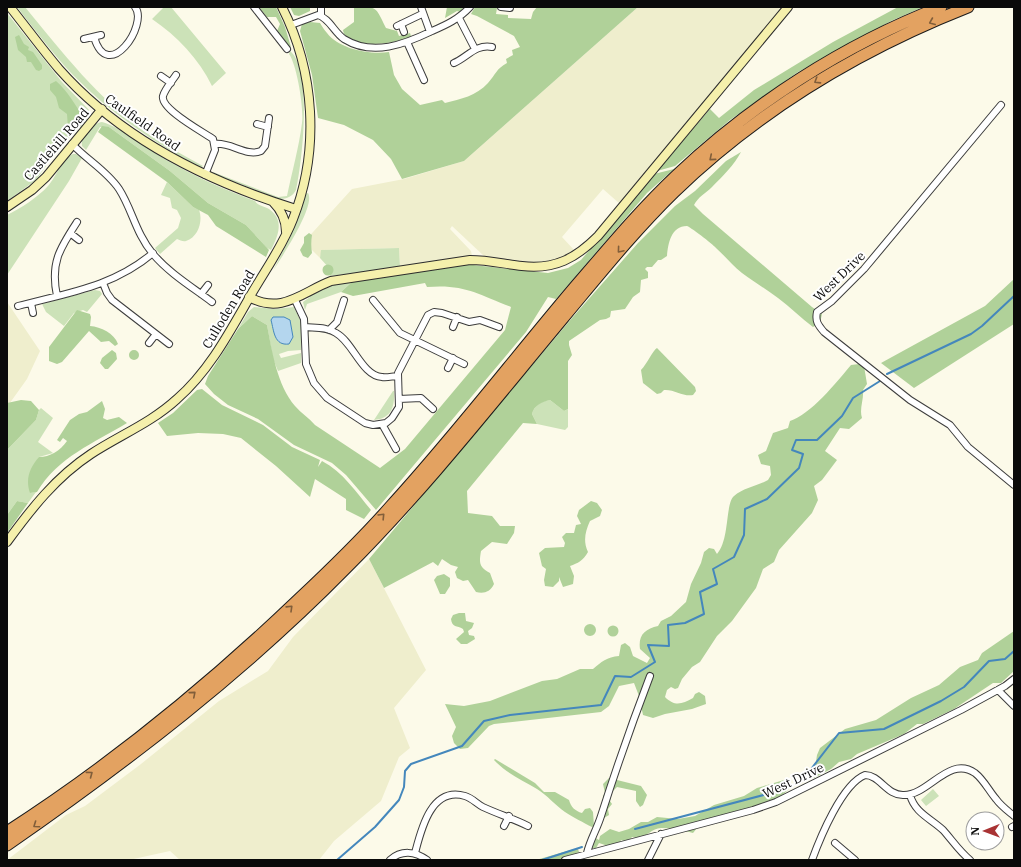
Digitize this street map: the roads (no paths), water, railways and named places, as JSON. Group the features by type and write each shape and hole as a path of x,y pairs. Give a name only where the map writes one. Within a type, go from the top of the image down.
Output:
{"highway":[{"path":"7,832 59,797 188,699 268,628 339,560 391,507 628,225 677,175 746,117 808,75 864,42 940,7"},
{"path":"7,845 114,770 167,729 233,675 348,567 457,446 628,241 673,193 698,170 751,126 822,78 861,55 910,31 968,7"}],"main road":[{"name":"Caulfield Road","path":"10,7 60,69 102,109 146,141 177,161 205,175 292,208"},
{"name":"Culloden Road","path":"7,542 46,491 59,478 92,454 158,416 182,395 222,345 286,233 292,208 300,197 309,147 310,104 307,81 291,25 282,7"},
{"path":"250,297 274,304 295,300 317,286 331,281 405,269 482,260 538,267 569,260 584,250 598,236 788,7"},
{"name":"Castlehill Road","path":"7,207 32,190 102,109"},
{"path":"270,200 279,208 283,216 286,233"}],"street":[{"path":"94,37 97,48 104,54 112,55 119,52 137,26 139,18 135,7"},
{"path":"254,7 272,25 287,49"},
{"path":"321,7 321,16"},
{"path":"421,7 422,14 430,32"},
{"path":"291,25 315,15 321,16 338,34 357,44 376,48 407,42 430,32 459,18 470,7"},
{"path":"501,7 510,8"},
{"path":"404,32 399,25 422,14"},
{"path":"459,18 475,49"},
{"path":"84,39 101,35"},
{"path":"407,42 424,80"},
{"path":"454,63 463,59 468,53 475,49 484,46 492,47"},
{"path":"176,75 163,96 165,106 213,139 215,150 205,175"},
{"path":"161,76 171,83"},
{"name":"West Drive","path":"1001,105 864,269 832,301 818,312 816,318 817,324 824,332 910,400 950,424 968,447 1014,485"},
{"path":"215,144 220,143 256,153 261,151 265,146 269,118"},
{"path":"257,124 268,126"},
{"path":"72,144 106,174 118,188 138,232 153,253 167,268 212,302"},
{"path":"57,296 54,279 55,262 62,244 77,222"},
{"path":"70,233 79,240"},
{"path":"18,306 103,283 132,270 153,253"},
{"path":"103,283 109,297 169,344"},
{"path":"201,294 208,285"},
{"path":"295,300 304,319 306,364 310,375 319,390 327,398 365,423 373,426 382,424 392,418 396,412 399,399 398,376 426,318 430,313 442,313 469,322 480,320 499,327"},
{"path":"329,330 337,322 344,300"},
{"path":"373,300 397,330 464,364"},
{"path":"31,303 33,313"},
{"path":"453,327 457,317"},
{"path":"305,327 329,330 343,338 371,373 382,377 398,376"},
{"path":"149,343 156,334"},
{"path":"448,368 452,358"},
{"path":"399,399 421,398 433,408"},
{"path":"382,424 396,449"},
{"path":"587,853 589,842 599,821 623,745 650,676"},
{"name":"West Drive","path":"565,860 753,810 776,802 998,690 1014,679"},
{"path":"998,690 1014,706"},
{"path":"814,860 823,831 837,806 860,777 869,775 889,791 897,794 910,794 952,770 961,768 969,770 982,780 996,800 1014,816"},
{"path":"910,794 916,808 939,827 970,860"},
{"path":"415,853 427,815 433,807 445,797 460,795 467,796 484,808 509,816 528,826"},
{"path":"504,826 509,816"},
{"path":"648,860 661,834"},
{"path":"835,843 856,860"},
{"path":"390,860 399,854 415,853 427,860"}],"water":[{"path":"273,317 284,317 290,320 293,337 289,344 280,343 276,337 271,320"}],"waterway":[{"path":"887,374 971,334 982,326 1014,296"},
{"path":"337,860 375,827 399,800 404,787 405,771 411,764 462,746 484,721 510,715 601,705 615,676 631,677 655,662 648,645 669,646 668,625 685,623 704,614 700,592 717,584 713,569 734,557 744,535 745,509 767,499 799,468 803,454 792,450 796,440 817,440 842,416 853,398 880,381"},
{"path":"808,773 839,733 884,729 941,701 964,687 989,661 1005,659 1014,651"},
{"path":"635,829 771,793 787,786"},
{"path":"542,860 582,847"}]}
